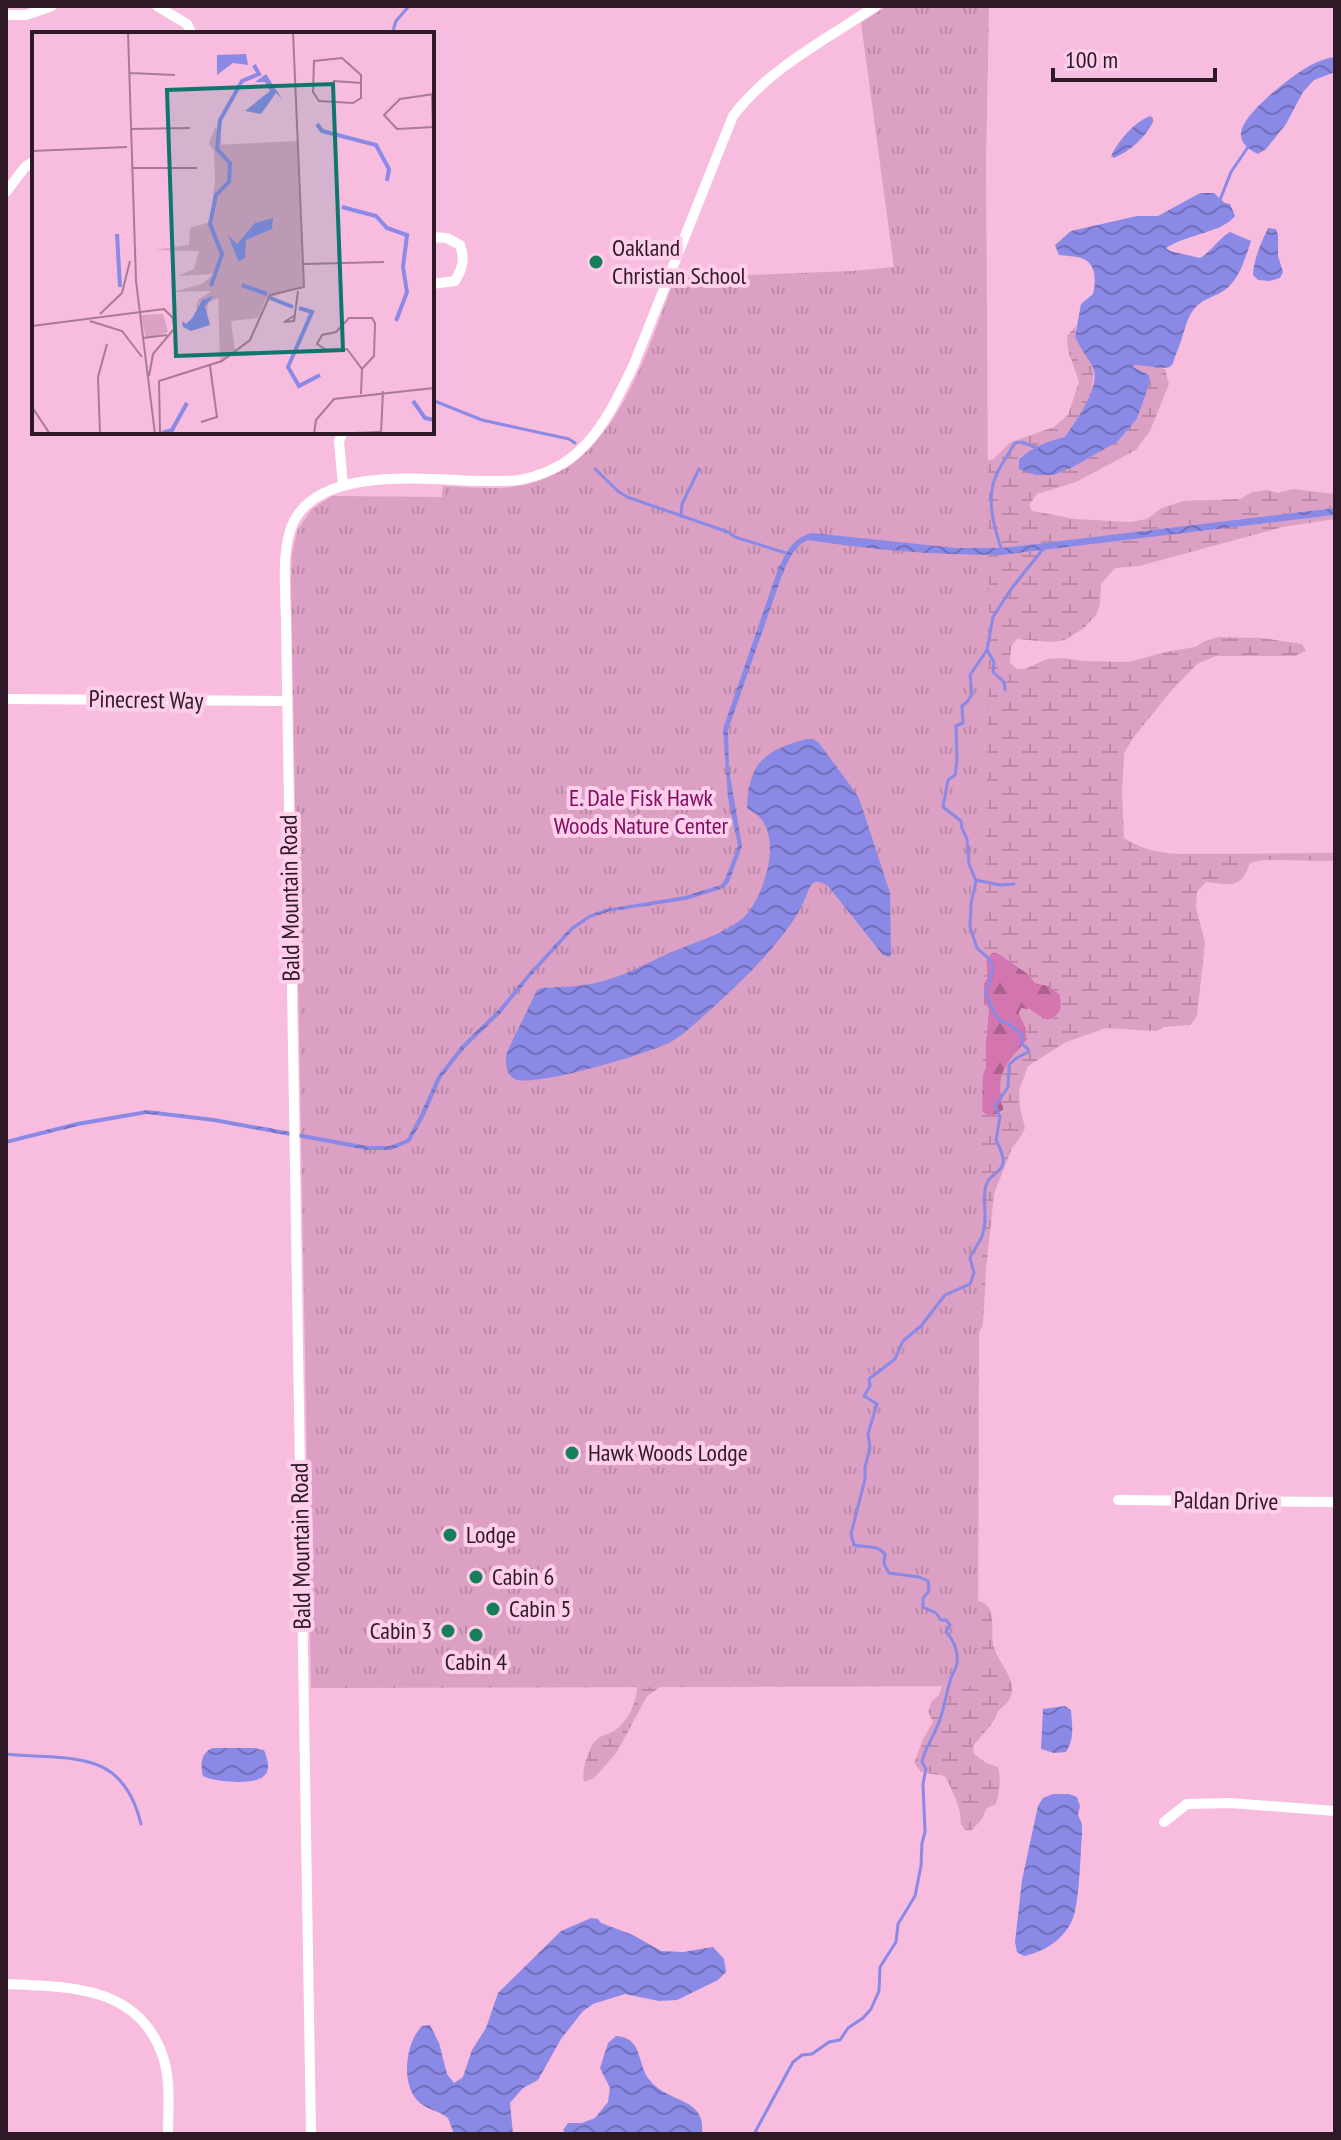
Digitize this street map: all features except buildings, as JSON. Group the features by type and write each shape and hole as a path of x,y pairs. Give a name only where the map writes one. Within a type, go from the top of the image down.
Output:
{"street":[{"path":"6,15 26,15 52,6"},
{"path":"157,6 187,24 191,32"},
{"name":"Bald Mountain Road","path":"311,2134 287,701 286,564 289,535 294,520 314,499 343,486 396,479 523,480 566,462 584,446 619,396 634,364 733,116 754,92 778,72 876,6"},
{"path":"6,192 32,162"},
{"path":"434,237 447,238 460,245 464,257 463,268 455,281 434,284"},
{"path":"342,434 339,441 343,486"},
{"name":"Pinecrest Way","path":"6,699 287,701"},
{"name":"Paldan Drive","path":"1118,1500 1335,1502"},
{"path":"1164,1822 1187,1804 1230,1803 1335,1811"},
{"path":"6,1984 67,1987 102,1994 123,2005 144,2023 164,2060 168,2088 168,2134"}],"green space":[{"name":"E. Dale Fisk Hawk Woods Nature Center","path":"887,6 989,6 986,162 989,640 979,1338 978,1686 311,1688 291,582 292,553 298,529 312,509 332,496 442,497 443,486 507,487 528,484 559,472 584,453 606,429 624,401 675,278 894,267 861,23"},
{"path":"1076,326 1075,337 1094,368 1092,391 1086,407 1065,437 1041,445 1019,458 1020,469 1054,475 1117,442 1137,419 1150,382 1149,375 1133,367 1135,365 1165,369 1169,384 1150,431 1136,450 1076,482 1037,494 1029,505 1032,511 1075,519 1130,522 1147,519 1162,508 1184,501 1240,499 1252,492 1267,490 1278,493 1293,489 1335,494 1335,508 1001,548 956,548 975,465 993,459 1011,442 1054,427 1068,415 1079,382 1068,350 1067,336"},
{"path":"1335,515 1335,519 1283,527 1139,566 1115,568 1101,584 1100,605 1096,615 1084,628 1065,640 1017,639 1011,647 1010,663 1017,669 1025,669 1047,659 1129,662 1195,647 1218,637 1261,638 1302,644 1306,651 1295,656 1216,656 1197,664 1171,691 1124,753 1124,838 1144,848 1177,854 1335,853 1335,861 1262,860 1250,863 1238,882 1206,882 1197,892 1196,907 1205,943 1197,1016 1190,1025 1164,1027 1156,1031 1106,1028 1066,1042 1028,1066 1019,1091 1025,1128 1012,1148 994,1194 983,1324 968,1357 971,1599 984,1604 990,1611 993,1644 1010,1679 1012,1694 973,1746 974,1754 998,1767 1000,1786 996,1804 987,1808 972,1830 965,1830 945,1776 921,1772 914,1763 933,1722 928,1711 939,1695 945,1678 956,555 1001,555","holes":["992,952 1028,974 1035,983 1049,986 1060,995 1061,1004 1056,1016 1048,1020 1021,1008 1019,1013 1026,1027 1027,1040 1004,1071 1001,1079 1004,1109 993,1116 978,1108 978,1086 986,1067 989,1010 977,998 987,976 986,961"]},
{"path":"992,952 1028,974 1035,983 1049,986 1060,995 1061,1004 1056,1016 1048,1020 1029,1009 1019,1013 1026,1028 1027,1040 1004,1071 1001,1098 1004,1110 993,1116 978,1108 978,1086 986,1067 988,1018 977,998 987,977 986,961"},
{"path":"638,1678 666,1683 647,1696 617,1752 594,1778 584,1782 589,1751 596,1740 617,1729 626,1719 634,1703"}],"water":[{"path":"1335,57 1335,72 1314,80 1303,92 1286,124 1266,149 1258,154 1247,147 1241,136 1242,128 1257,107 1303,70"},
{"path":"1150,116 1153,122 1141,139 1120,155 1111,156 1127,133"},
{"path":"1200,193 1214,193 1230,204 1235,216 1222,226 1166,248 1200,258 1230,232 1251,241 1232,284 1194,309 1171,366 1133,367 1149,375 1150,382 1137,419 1117,442 1054,475 1035,475 1019,469 1019,459 1029,451 1065,437 1087,402 1094,383 1092,365 1075,337 1081,304 1093,294 1093,268 1079,257 1059,255 1055,245 1071,231 1137,216 1158,216"},
{"path":"1268,228 1276,229 1283,272 1280,278 1269,281 1258,280 1253,275 1256,257"},
{"path":"1335,508 1335,515 1001,555 904,551 808,540 795,550 782,575 728,730 729,770 742,846 729,882 724,888 686,900 607,912 590,918 573,930 441,1078 410,1142 391,1150 367,1150 214,1122 147,1114 78,1126 6,1144 6,1140 77,1122 147,1110 214,1118 368,1146 390,1146 407,1139 437,1077 461,1046 498,1010 571,927 589,915 606,909 685,896 721,885 725,879 738,846 728,798 723,729 777,572 790,548 805,535 812,533 956,548 1001,548"},
{"path":"807,739 819,743 858,796 890,893 891,955 883,955 828,886 816,882 793,921 767,953 676,1039 634,1056 564,1075 526,1081 512,1077 506,1067 507,1052 537,990 588,984 619,976 706,939 743,918 754,905 762,887 770,850 766,826 747,807 751,779 762,760 771,753"},
{"path":"1065,1706 1071,1710 1069,1747 1066,1752 1054,1753 1041,1749 1043,1709"},
{"path":"213,1748 264,1750 267,1772 260,1778 244,1782 203,1776 202,1759"},
{"path":"1053,1794 1077,1797 1080,1806 1078,1815 1082,1835 1075,1910 1059,1938 1046,1948 1024,1956 1017,1952 1015,1942 1022,1880 1038,1806 1043,1798"},
{"path":"591,1918 633,1935 661,1951 683,1952 713,1947 724,1959 726,1972 718,1980 677,2000 659,2001 625,1994 593,2004 583,2011 561,2039 538,2080 523,2088 510,2103 513,2134 454,2134 448,2118 420,2103 409,2086 407,2064 416,2033 422,2026 430,2025 439,2043 447,2074 454,2083 463,2077 498,1993 561,1931"},
{"path":"616,2036 624,2037 635,2046 648,2078 656,2086 692,2106 702,2122 702,2134 567,2134 563,2130 568,2123 582,2123 595,2118 608,2102 610,2088 600,2068 608,2043"}],"waterway":[{"path":"393,32 396,21 409,6"},
{"path":"1220,200 1231,172 1248,147"},
{"path":"434,401 482,420 569,439 575,443"},
{"path":"1001,548 991,504 995,477 1015,443 1022,442 1037,448"},
{"path":"595,469 627,497 786,553"},
{"path":"681,516 682,504 699,469"},
{"path":"754,2134 793,2062 829,2042 840,2040 848,2028 871,2009 879,1991 880,1967 896,1942 898,1924 915,1896 921,1866 926,1769 922,1762 941,1715 956,1667 957,1653 946,1632 950,1625 923,1607 923,1598 929,1591 928,1581 889,1573 884,1564 885,1554 874,1548 854,1545 851,1534 865,1479 870,1448 868,1434 877,1404 864,1396 870,1386 869,1379 895,1359 903,1341 921,1326 945,1295 970,1284 974,1273 970,1258 985,1225 985,1190 1003,1160 996,1140 1000,1117 995,1106 1008,1087 1009,1065 1028,1052 1022,1044 1022,1034 1000,1021 988,1000 986,990 992,968 990,961 977,948 970,927 976,881 969,864 967,839 961,821 943,807 948,780 955,775 956,726 963,723 962,706 972,694 970,675 987,650 993,617 1043,549"},
{"path":"987,650 994,662 993,672 1004,682 1005,690"},
{"path":"976,880 1000,885 1014,884"},
{"path":"6,1754 71,1759 107,1769 121,1781 141,1824"}],"place":[{"name":"Oakland Christian School","path":"596,262"},
{"name":"Hawk Woods Lodge","path":"572,1453"},
{"name":"Lodge","path":"450,1535"},
{"name":"Cabin 6","path":"476,1577"},
{"name":"Cabin 5","path":"493,1609"},
{"name":"Cabin 3","path":"448,1631"},
{"name":"Cabin 4","path":"476,1635"}]}
